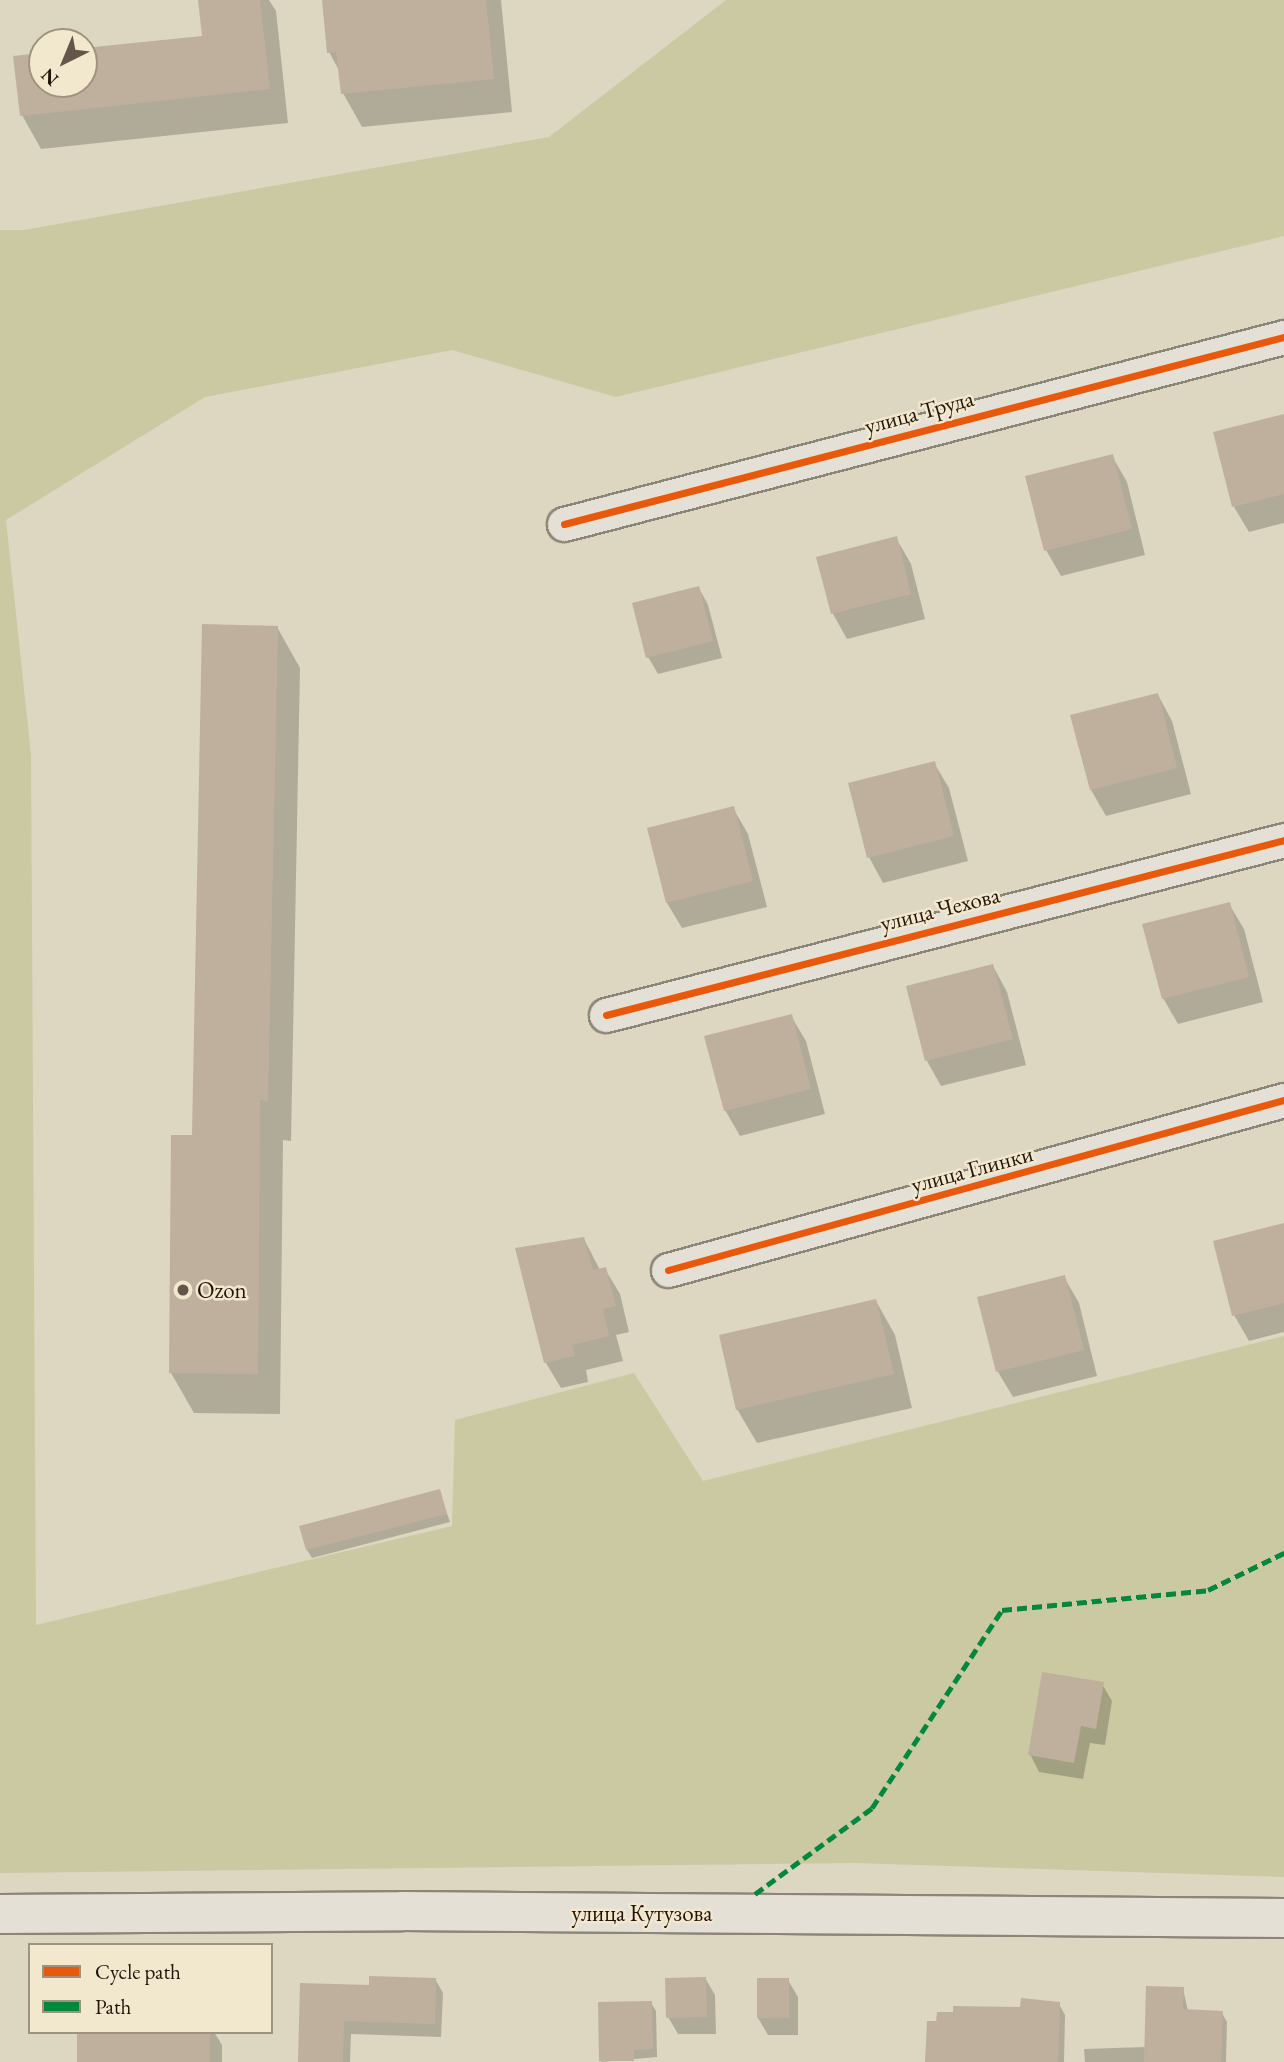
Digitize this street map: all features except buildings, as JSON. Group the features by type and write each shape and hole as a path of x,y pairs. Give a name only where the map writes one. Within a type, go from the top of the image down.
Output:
{"main road":[{"name":"улица Кутузова","path":"0,1914 416,1911 1284,1918"}],"street":[{"name":"улица Труда","path":"565,524 1284,337"},
{"name":"улица Чехова","path":"606,1015 1284,840"},
{"name":"улица Глинки","path":"668,1270 1284,1100"}],"green space":[{"path":"726,0 1284,0 1284,236 616,397 452,350 205,397 6,520 31,755 36,1625 452,1526 455,1420 634,1373 703,1481 1284,1336 1284,1877 857,1863 0,1873 0,230 24,230 549,137"}],"marked path":[{"path":"755,1894 872,1808 1002,1610 1208,1590 1284,1553"}],"cycle path":[{"path":"564,524 1284,337"},
{"path":"606,1015 1284,840"},
{"path":"668,1270 1284,1100"}],"place":[{"name":"Ozon","path":"183,1290"}]}
